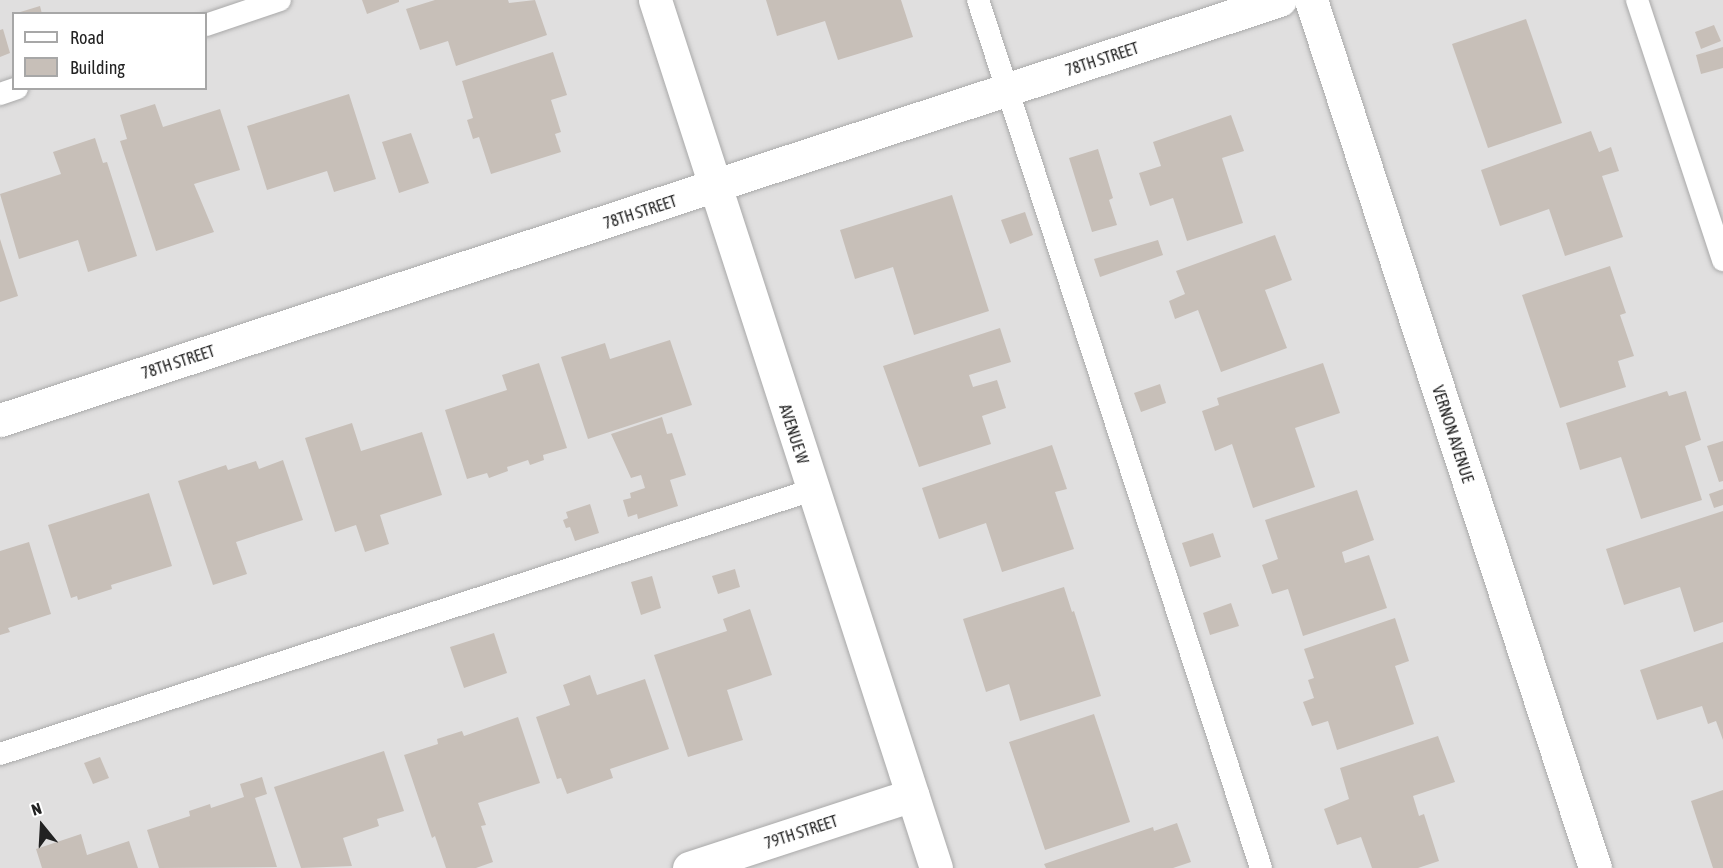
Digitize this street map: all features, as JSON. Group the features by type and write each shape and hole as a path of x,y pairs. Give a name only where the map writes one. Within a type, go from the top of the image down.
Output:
{"street":[{"name":"AVENUE W","path":"655,0 936,868"},
{"name":"78TH STREET","path":"0,420 1280,0"},
{"name":"VERNON AVENUE","path":"1311,0 1595,868"},
{"name":"79TH STREET","path":"689,868 912,795"}],"lane":[{"path":"207,25 280,0"},
{"path":"978,0 1261,868"},
{"path":"1637,0 1723,260"},
{"path":"0,754 812,490"}],"shaded area":[{"path":"0,0 1723,0 1723,868 0,868"}],"building":[{"path":"362,0 399,0 399,2 367,14"},
{"path":"435,0 508,0 509,3 535,0 547,35 456,66 448,41 420,50 406,9"},
{"path":"766,0 901,0 913,37 838,60 825,21 777,36"},
{"path":"40,6 42,12 20,12"},
{"path":"1526,19 1562,123 1488,148 1452,44"},
{"path":"1714,25 1721,41 1701,49 1695,32"},
{"path":"3,29 10,53 0,57 0,30"},
{"path":"1723,47 1723,68 1701,74 1696,55"},
{"path":"553,52 567,95 551,100 561,132 555,134 561,152 491,174 479,137 473,139 467,120 473,118 462,81"},
{"path":"349,94 376,179 334,192 327,171 267,190 247,126"},
{"path":"155,104 163,127 220,109 240,170 194,184 214,232 156,251 120,141 127,139 120,115"},
{"path":"1231,115 1244,151 1222,158 1243,223 1187,241 1173,198 1150,206 1139,173 1161,166 1153,142"},
{"path":"1591,131 1599,152 1611,147 1619,171 1602,176 1623,237 1565,256 1549,209 1500,226 1481,170"},
{"path":"411,133 429,183 399,193 382,142"},
{"path":"95,138 103,163 107,162 137,256 88,272 78,240 19,259 0,194 61,174 53,152"},
{"path":"1098,149 1113,198 1109,200 1117,225 1092,232 1069,158"},
{"path":"952,195 989,311 914,335 893,267 855,279 840,230"},
{"path":"1025,212 1033,235 1010,244 1001,220"},
{"path":"1275,235 1292,280 1265,290 1287,348 1221,372 1198,310 1175,319 1169,301 1185,294 1176,271"},
{"path":"0,239 18,296 0,302"},
{"path":"1158,240 1163,255 1100,277 1094,259"},
{"path":"1610,266 1626,313 1620,315 1634,356 1618,361 1626,387 1560,408 1522,295"},
{"path":"1000,328 1011,362 969,375 973,387 997,380 1006,408 982,416 991,444 919,467 883,366"},
{"path":"670,340 692,405 588,439 561,357 605,343 610,359"},
{"path":"539,363 567,448 543,455 544,460 530,465 528,460 507,467 508,471 489,478 487,473 467,479 445,410 507,390 502,375"},
{"path":"1323,363 1340,413 1295,428 1315,487 1253,508 1232,444 1215,451 1202,411 1219,405 1217,398"},
{"path":"1160,384 1166,403 1141,412 1134,393"},
{"path":"1667,391 1669,396 1686,391 1701,440 1685,446 1702,500 1641,519 1621,457 1580,470 1566,423"},
{"path":"662,417 667,434 672,433 686,475 670,480 678,506 638,519 637,514 628,517 623,500 631,498 630,493 645,488 641,475 631,478 611,434"},
{"path":"352,423 361,451 422,432 442,495 380,515 389,544 365,552 356,525 335,532 305,438"},
{"path":"1723,441 1723,481 1719,482 1707,446"},
{"path":"1052,445 1067,489 1055,492 1074,549 1002,572 986,523 939,539 922,488"},
{"path":"283,460 303,520 236,542 247,574 213,585 178,481 226,465 228,470 256,461 259,469"},
{"path":"1723,489 1723,505 1714,508 1709,494"},
{"path":"1357,490 1374,540 1342,552 1345,563 1369,555 1387,608 1303,636 1288,589 1272,594 1262,565 1278,559 1265,520"},
{"path":"149,493 172,566 111,585 112,589 78,600 77,596 71,598 48,525"},
{"path":"590,504 599,533 575,541 570,527 566,528 563,520 568,518 566,512"},
{"path":"1723,511 1723,622 1694,632 1680,587 1624,605 1606,549"},
{"path":"1213,533 1221,557 1190,567 1182,543"},
{"path":"29,542 51,614 8,628 10,632 0,635 0,551"},
{"path":"735,569 740,587 718,594 712,576"},
{"path":"652,576 661,608 641,615 631,582"},
{"path":"1064,587 1101,696 1020,721 1009,684 986,692 963,619"},
{"path":"1231,603 1239,626 1210,635 1203,613"},
{"path":"750,609 772,675 727,690 743,740 688,757 654,655 727,631 723,619"},
{"path":"1395,618 1409,661 1395,666 1414,724 1337,750 1328,721 1312,726 1303,702 1314,698 1308,680 1314,678 1304,649"},
{"path":"494,633 507,673 464,688 450,647"},
{"path":"1723,642 1723,740 1716,721 1708,724 1702,706 1657,720 1640,670"},
{"path":"590,675 597,695 645,679 669,749 610,769 613,778 567,794 561,778 557,779 536,717 570,705 563,685"},
{"path":"1094,714 1130,822 1045,850 1009,742"},
{"path":"518,717 540,783 478,803 486,825 481,826 493,862 476,868 446,868 435,836 432,838 404,755 438,744 437,739 462,731 464,736"},
{"path":"1438,736 1455,782 1413,796 1419,816 1424,814 1439,861 1418,868 1372,868 1361,837 1337,845 1324,809 1349,799 1340,768"},
{"path":"384,751 404,811 377,819 379,826 343,838 352,866 301,868 274,787"},
{"path":"100,757 109,778 93,784 84,763"},
{"path":"262,777 267,794 255,798 277,867 159,868 147,830 190,816 189,811 210,804 211,808 244,797 240,784"},
{"path":"1723,790 1723,868 1713,868 1691,801"},
{"path":"1177,823 1191,862 1173,868 1046,868 1044,864 1153,827 1154,831"},
{"path":"81,834 87,855 129,841 138,868 42,868 36,849"}]}
